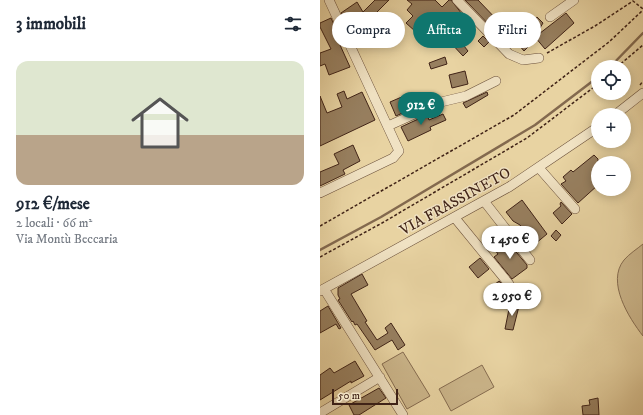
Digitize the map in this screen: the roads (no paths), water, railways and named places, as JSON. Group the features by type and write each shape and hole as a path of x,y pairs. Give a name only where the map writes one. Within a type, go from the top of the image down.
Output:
{"street":[{"path":"320,2 324,0"},
{"path":"320,192 382,164 398,154 398,147 329,0"},
{"path":"458,0 509,54 523,60 539,58"},
{"path":"550,17 574,0"},
{"path":"388,126 444,101 466,96 496,81"},
{"path":"623,108 643,92"},
{"name":"VIA FRASSINETO","path":"323,294 539,168 591,132"},
{"path":"539,168 575,209"},
{"path":"484,201 530,260"},
{"path":"455,218 509,284"},
{"path":"323,294 380,377 403,415"},
{"path":"320,414 380,377"}],"waterway":[{"path":"617,60 643,33"},
{"path":"320,250 381,217 535,125 591,82"}]}
